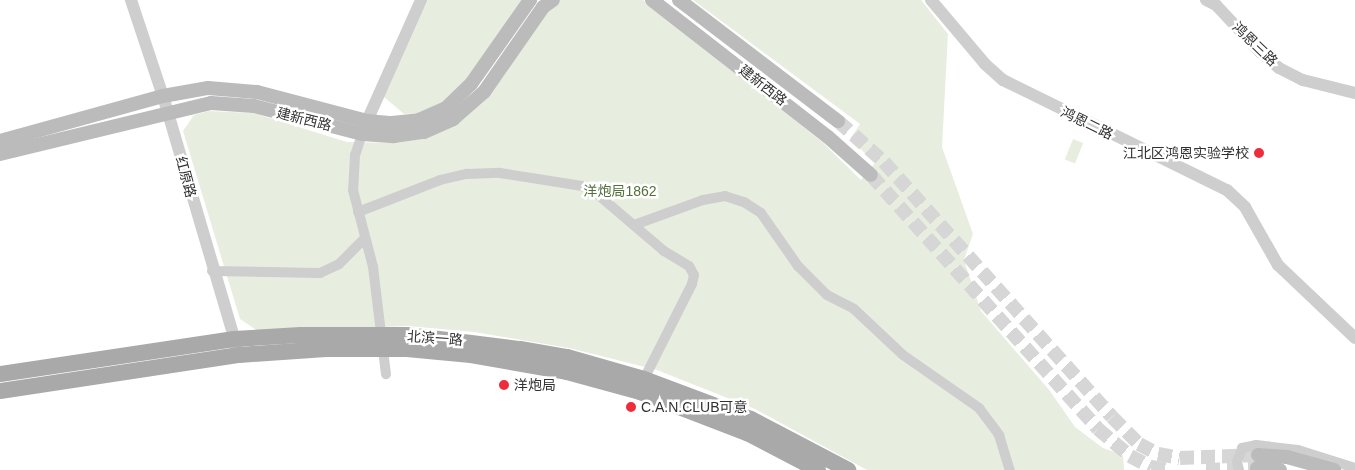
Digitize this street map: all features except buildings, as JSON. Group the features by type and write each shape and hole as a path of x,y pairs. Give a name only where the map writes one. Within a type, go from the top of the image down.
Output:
{"main road":[{"name":"建新西路","path":"0,154 168,111 211,103 254,106 365,128 419,120 446,108 471,84 530,0"},
{"name":"建新西路","path":"0,141 164,96 208,88 257,92 394,136 424,132 453,119 484,92 543,7 553,0"},
{"name":"建新西路","path":"652,0 813,125 871,175"},
{"name":"建新西路","path":"680,0 838,121"},
{"name":"北滨一路","path":"0,374 237,347 326,334 407,335 520,349 567,357 644,379 751,419 848,470"},
{"name":"北滨一路","path":"0,391 237,347 407,349 472,355 567,372 640,392 747,433 818,470"},
{"path":"1280,470 1257,462 1288,457 1334,470"}],"street":[{"name":"红原路","path":"130,0 164,96 212,271 237,347"},
{"path":"386,374 380,304 353,190 355,155 421,0"},
{"name":"鸿恩二路","path":"931,0 985,64 1004,80 1227,190 1245,207 1278,265 1355,338"},
{"name":"鸿恩三路","path":"1212,2 1260,52 1279,68 1303,80 1355,93"},
{"path":"358,212 440,180 467,174 500,173 582,186 689,266 694,274 692,284 644,379"},
{"path":"634,225 703,200 725,196 744,202 761,213 798,266 827,295 854,309 903,355 979,408 999,436 1010,470"},
{"path":"212,271 320,273 339,264 365,238"},
{"path":"1239,470 1236,462 1242,448 1256,446 1298,450 1355,468"}],"green space":[{"path":"428,0 523,0 465,82 444,101 422,113 404,114 384,97"},
{"name":"洋炮局1862","path":"559,0 643,0 821,141 861,180 875,163 850,139 860,124 693,0 921,0 948,34 942,147 973,234 964,260 981,311 1050,391 1075,427 1103,448 1123,455 1124,470 867,470 755,409 657,370 569,348 474,332 408,326 258,331 240,319 183,131 194,115 209,111 253,113 347,142 396,143 428,138 456,124 545,10"},
{"path":"1073,139 1083,143 1075,164 1065,159"}],"tunnel":[{"path":"838,121 884,162 1112,417 1139,444 1158,454 1180,458 1258,455"},
{"path":"871,175 1098,429 1130,456 1151,467 1168,470"},
{"path":"1206,470 1257,468"}],"place":[{"name":"江北区鸿恩实验学校","path":"1259,153"},
{"name":"洋炮局","path":"504,385"},
{"name":"C.A.N.CLUB可意","path":"631,407"}]}
